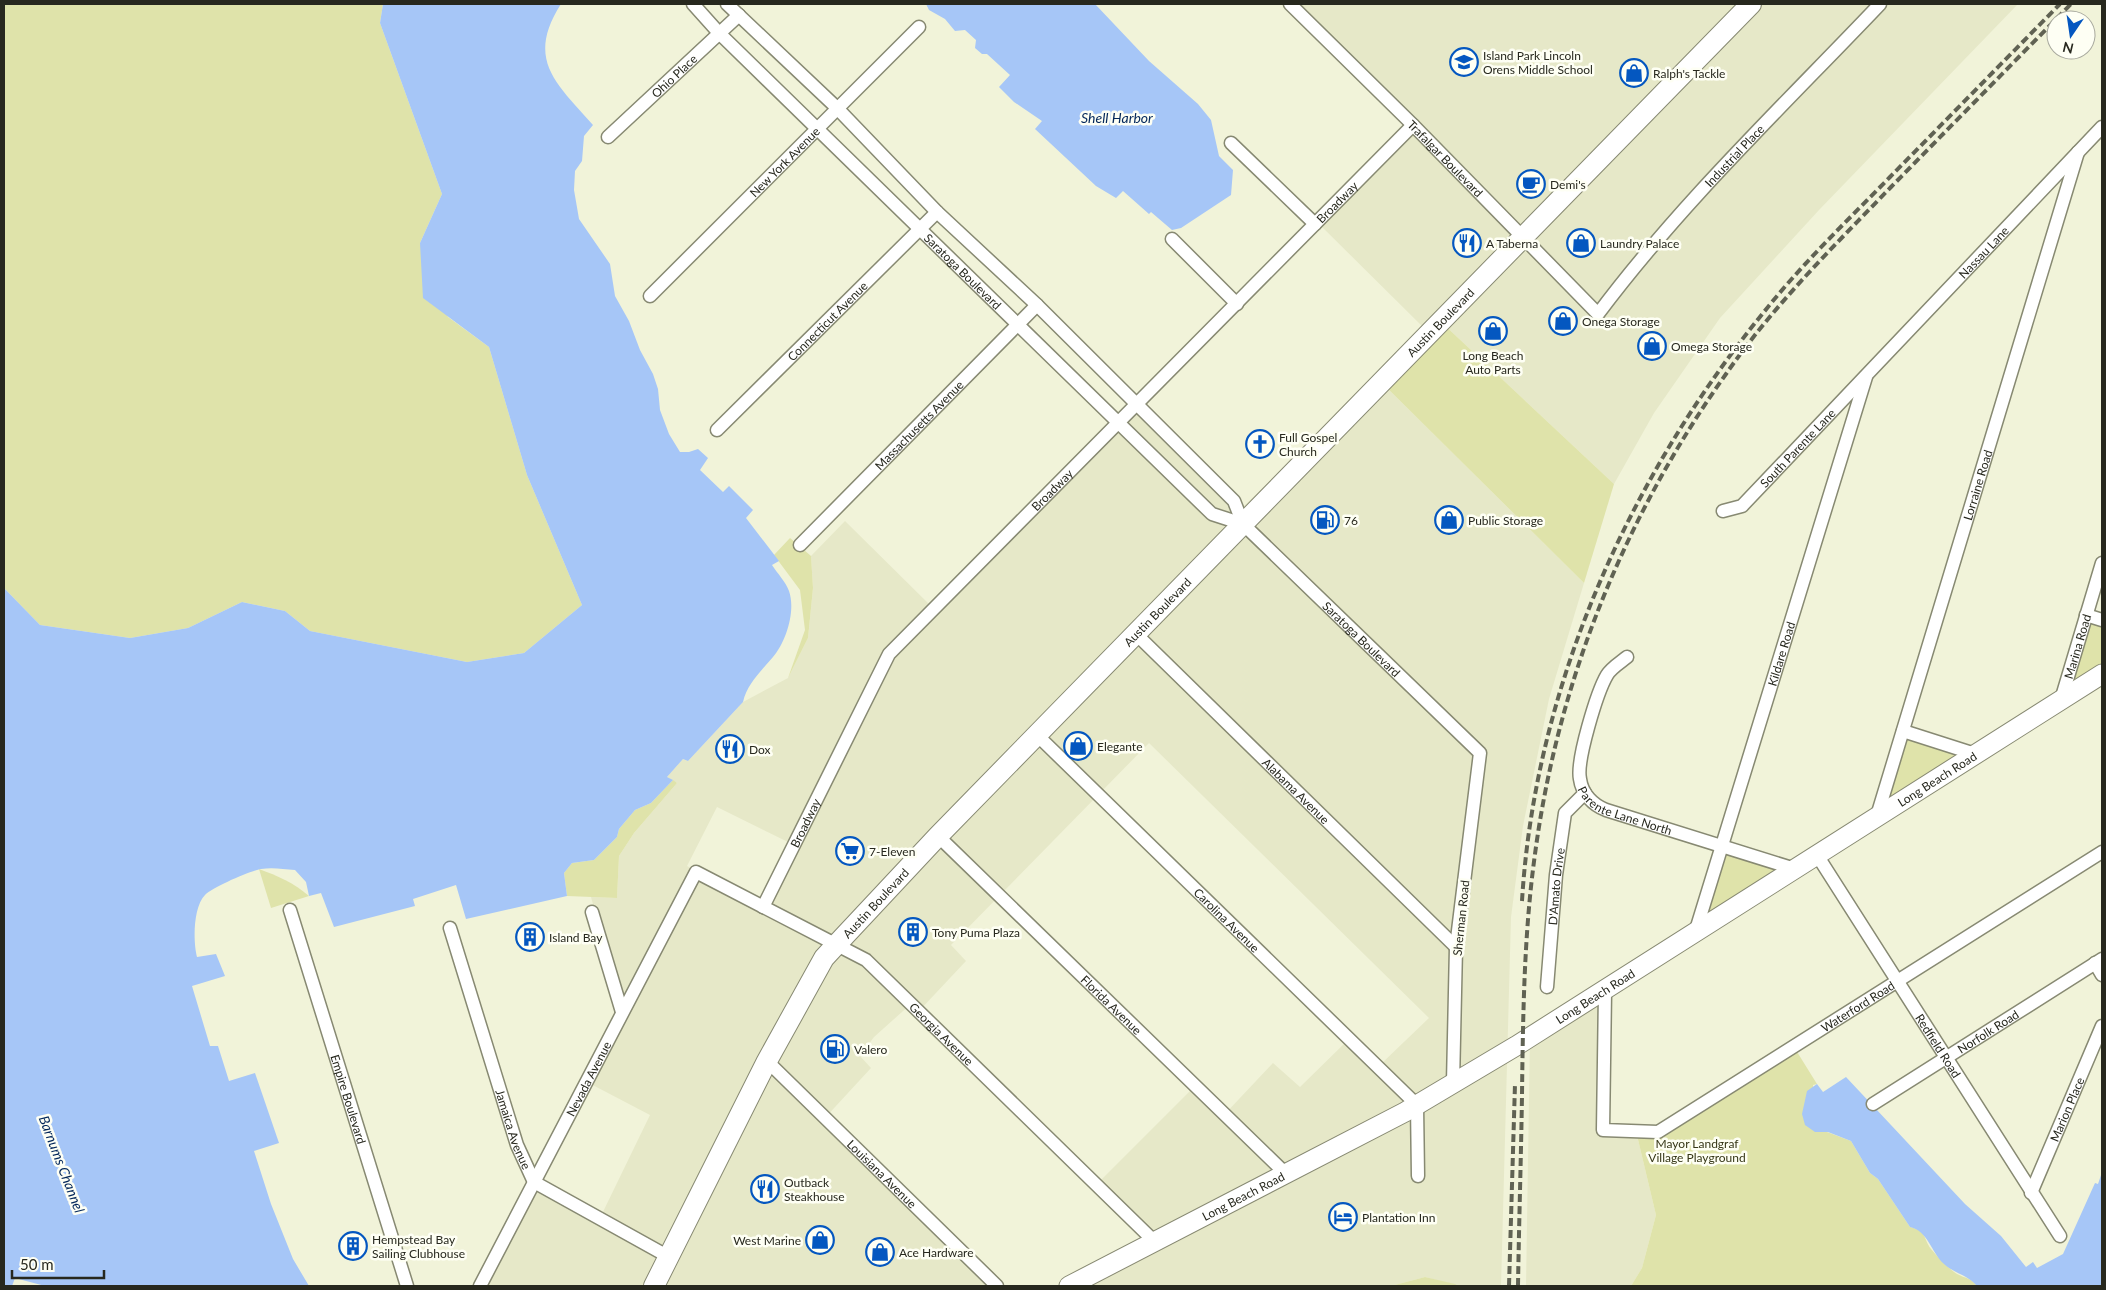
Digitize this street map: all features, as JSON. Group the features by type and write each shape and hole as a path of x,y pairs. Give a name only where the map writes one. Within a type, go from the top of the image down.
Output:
{"main road":[{"name":"Austin Boulevard","path":"654,1286 767,1061 824,958 938,836 1751,4"},
{"name":"Long Beach Road","path":"1069,1286 1417,1105 1605,992 1696,930 2102,674"}],"street":[{"name":"Saratoga Boulevard","path":"693,4 719,33 1212,514 1243,524"},
{"name":"Saratoga Boulevard","path":"727,4 836,107 937,212 1037,305 1234,500 1243,524 1480,754"},
{"name":"Trafalgar Boulevard","path":"1290,4 1413,124 1598,314"},
{"name":"Industrial Place","path":"1598,314 1635,265 1677,218 1880,4"},
{"name":"Ohio Place","path":"608,137 739,15"},
{"name":"New York Avenue","path":"650,296 836,107 919,28"},
{"name":"Broadway","path":"763,907 889,654 1413,124"},
{"name":"Nassau Lane","path":"1866,377 2102,127"},
{"path":"1231,143 1315,224"},
{"name":"Lorraine Road","path":"1877,816 2078,152"},
{"name":"Connecticut Avenue","path":"717,430 937,212"},
{"path":"1172,239 1237,304"},
{"name":"Massachusetts Avenue","path":"800,545 1037,305"},
{"name":"South Parente Lane","path":"1723,511 1742,506 1866,377"},
{"name":"Kildare Road","path":"1696,930 1866,377"},
{"name":"Marina Road","path":"2061,700 2102,563"},
{"path":"2086,615 2102,620"},
{"name":"Alabama Avenue","path":"1136,634 1456,947"},
{"name":"Parente Lane North","path":"1627,657 1608,674 1594,707 1579,768 1581,784 1586,793 1597,806 1606,810 1796,868"},
{"path":"1903,731 1975,754"},
{"name":"Carolina Avenue","path":"1037,735 1417,1105"},
{"name":"Sherman Road","path":"1453,1083 1456,947 1480,754"},
{"name":"D'Amato Drive","path":"1547,988 1556,874 1565,813 1586,793"},
{"name":"Florida Avenue","path":"938,836 1286,1174"},
{"name":"Waterford Road","path":"1605,992 1603,1130 1658,1132 2102,852"},
{"name":"Redfield Road","path":"1817,855 2060,1236"},
{"name":"Georgia Avenue","path":"696,872 866,960 1155,1242"},
{"name":"Nevada Avenue","path":"480,1286 696,872"},
{"name":"Empire Boulevard","path":"290,910 407,1286"},
{"path":"592,912 622,1012"},
{"name":"Jamaica Avenue","path":"450,928 517,1145 534,1182 669,1258"},
{"path":"2099,961 2102,975"},
{"name":"Norfolk Road","path":"1873,1104 2099,961"},
{"name":"Marion Place","path":"2031,1193 2102,1026"},
{"name":"Louisiana Avenue","path":"767,1061 997,1286"},
{"path":"1417,1105 1418,1176"}],"shaded area":[{"path":"1299,4 2018,4 1819,210 1720,318 1654,413 1614,484 1439,320 1427,331 1316,221 1417,119"},
{"path":"1376,377 1584,583 1549,699 1523,826 1511,917 1501,1286 1458,1286 1425,1277 1391,1286 1069,1286 1150,1243 1097,1184 1194,1087 1223,1116 1273,1063 1300,1087 1350,1038 1381,1064 1429,1018 1149,743 951,945 966,961 919,1011 912,1003 874,1037 860,1056 871,1068 824,1119 994,1286 482,1286 535,1186 600,1218 650,1115 585,1081 622,1009 591,897 617,898 619,856 634,833 677,783 667,777 683,759 688,761 743,702 788,678 808,638 813,588 811,556 845,521 932,607 1138,403 1244,506","holes":["717,807 792,844 762,904 687,866"]},
{"path":"1606,991 1604,1130 1636,1131 1656,1215 1642,1268 1631,1286 1526,1286 1530,1038"}],"green space":[{"path":"4,4 383,4 380,23 442,194 420,243 448,317 489,347 527,475 582,605 524,653 467,662 310,631 285,611 242,602 188,628 130,638 40,625 4,588"},
{"path":"1439,320 1614,484 1584,583 1376,377"},
{"path":"790,538 811,556 813,588 808,638 788,678 805,630 800,590 774,555"},
{"path":"2088,620 2102,624 2102,668 2069,689"},
{"path":"1906,736 1966,755 1883,809"},
{"path":"673,780 677,783 634,833 619,856 617,898 567,896 564,873 572,863 594,860 617,837 619,829 635,810 651,803"},
{"path":"1724,850 1787,870 1702,924"},
{"path":"259,869 286,880 309,896 271,908"},
{"name":"Mayor Landgraf Village Playground","path":"1794,1047 1817,1084 1813,1085 1815,1132 1827,1132 1851,1141 1870,1173 1878,1179 1910,1227 1924,1235 1931,1249 1950,1269 1977,1286 1631,1286 1642,1268 1656,1215 1636,1131 1659,1132"},
{"path":"1425,1277 1458,1286 1391,1286"}],"water":[{"name":"Barnums Channel","path":"383,4 561,4 551,24 546,41 546,56 550,70 558,83 593,125 584,136 582,161 575,171 574,190 579,219 610,264 615,296 629,321 640,350 653,374 658,389 660,410 669,434 680,452 698,449 708,458 700,470 723,492 729,486 753,510 746,518 779,561 772,565 784,581 791,599 786,635 778,651 751,684 743,702 688,761 683,759 667,777 673,780 651,803 635,810 619,829 617,837 594,860 572,863 564,873 567,896 466,919 456,885 413,899 415,906 334,927 321,893 309,896 306,882 295,870 269,868 256,870 223,884 209,892 201,900 195,925 197,957 216,954 225,976 192,986 210,1046 218,1046 229,1081 255,1073 279,1143 254,1151 271,1204 293,1259 309,1286 45,1286 15,1278 12,1286 4,1286 4,588 40,625 130,638 188,628 242,602 285,611 310,631 467,662 524,653 582,605 527,475 489,347 423,298 420,243 442,194 380,23"},
{"name":"Shell Harbor","path":"926,4 1095,4 1149,61 1198,104 1211,120 1219,156 1233,170 1231,195 1181,228 1172,230 1151,212 1149,214 1123,191 1116,198 1096,186 1035,129 1042,121 1014,102 999,87 1010,75 987,54 982,54 975,48 976,40 965,30 955,31 945,19 929,10"},
{"path":"1846,1077 1965,1204 2001,1236 2026,1267 2033,1262 2037,1268 2063,1254 2095,1183 2098,1184 2102,1172 2102,1286 1977,1286 1970,1279 1944,1264 1925,1237 1916,1229 1910,1227 1878,1179 1870,1173 1851,1141 1828,1132 1815,1132 1805,1125 1802,1114 1807,1091 1817,1084 1823,1092"}],"railway":[{"path":"1522,901 1531,820 1547,740 1569,662 1598,585 1633,511 1674,439 1719,371 1768,307 1797,273 2060,4"},
{"path":"1518,1286 1524,1004 1531,884 1546,790 1560,726 1601,602 1627,543 1657,485 1690,428 1744,349 1826,255 2071,4"},
{"path":"1509,1286 1515,1084"}],"place":[{"name":"Island Park Lincoln Orens Middle School","path":"1464,62"},
{"name":"Ralph's Tackle","path":"1634,73"},
{"name":"Demi's","path":"1531,184"},
{"name":"A Taberna","path":"1467,243"},
{"name":"Laundry Palace","path":"1581,243"},
{"name":"Onega Storage","path":"1563,321"},
{"name":"Long Beach Auto Parts","path":"1493,331"},
{"name":"Omega Storage","path":"1652,346"},
{"name":"Full Gospel Church","path":"1260,444"},
{"name":"76","path":"1325,520"},
{"name":"Public Storage","path":"1449,520"},
{"name":"Elegante","path":"1078,746"},
{"name":"Dox","path":"730,749"},
{"name":"7-Eleven","path":"850,851"},
{"name":"Tony Puma Plaza","path":"913,932"},
{"name":"Island Bay","path":"530,937"},
{"name":"Valero","path":"835,1049"},
{"name":"Outback Steakhouse","path":"765,1189"},
{"name":"Plantation Inn","path":"1343,1217"},
{"name":"West Marine","path":"820,1240"},
{"name":"Hempstead Bay Sailing Clubhouse","path":"353,1246"},
{"name":"Ace Hardware","path":"880,1252"}]}
